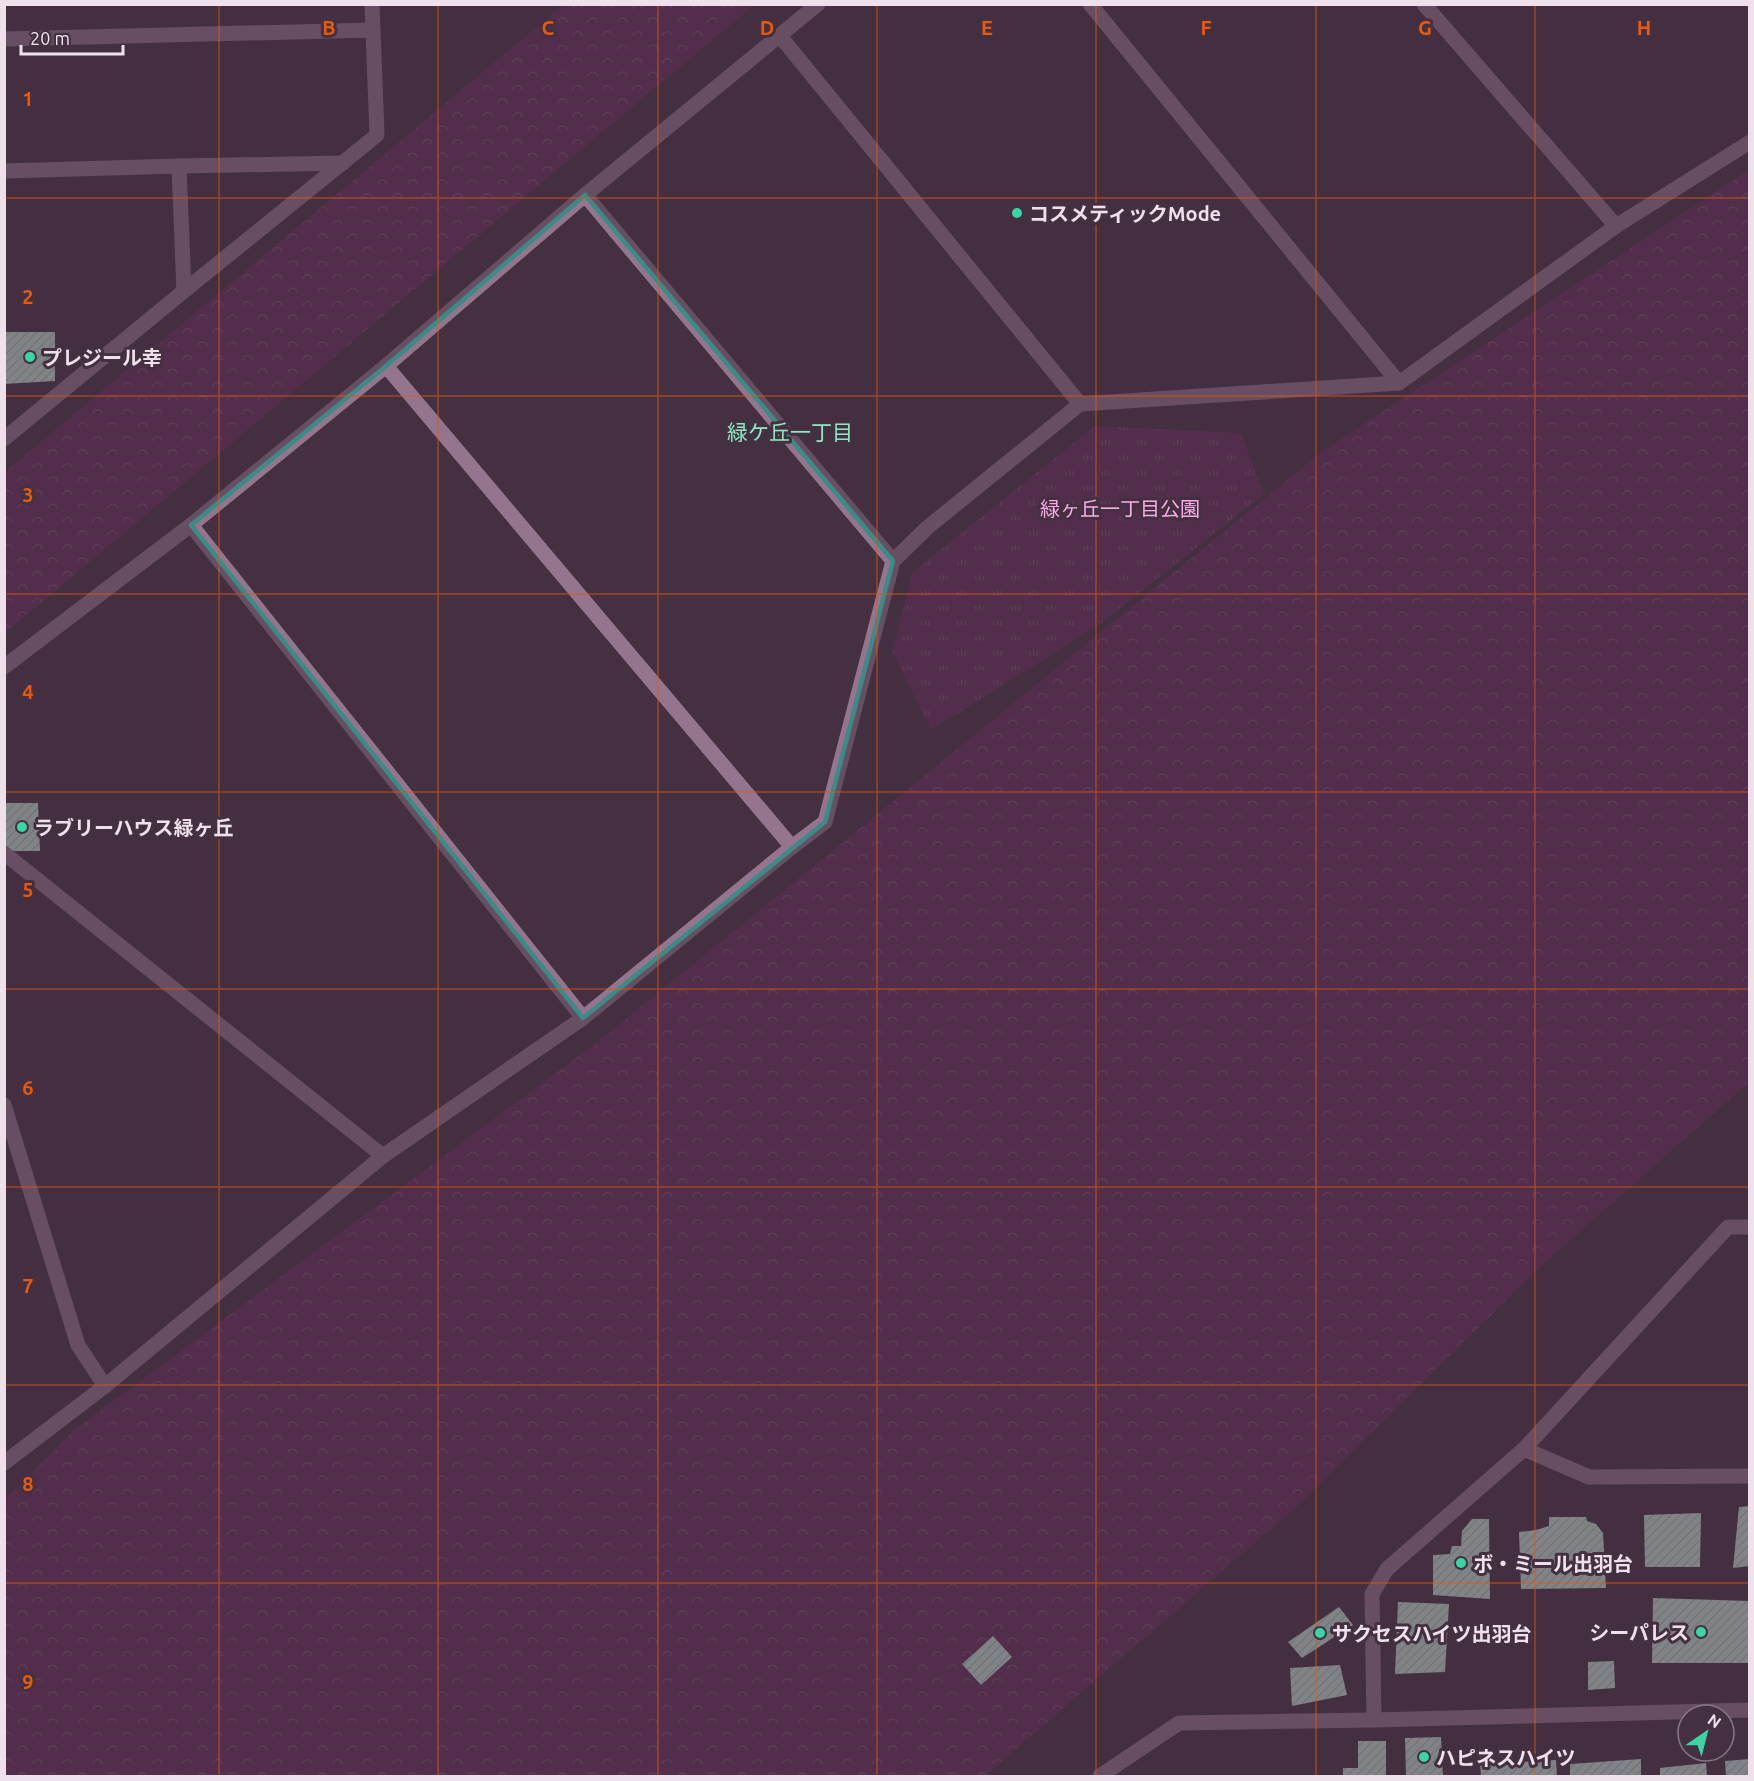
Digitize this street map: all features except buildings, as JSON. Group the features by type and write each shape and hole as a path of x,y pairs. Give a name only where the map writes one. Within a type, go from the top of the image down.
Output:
{"street":[{"path":"4,439 377,135 372,4"},
{"path":"4,668 190,525 386,366 585,195 818,4"},
{"path":"1090,4 1399,382"},
{"path":"1424,4 1616,226"},
{"path":"4,39 373,30"},
{"path":"780,36 1080,404"},
{"path":"4,1463 105,1386 384,1156 583,1018 825,822 893,561 928,527 1080,404 1399,382 1616,226 1749,142"},
{"path":"4,171 343,163"},
{"path":"179,166 183,291"},
{"path":"585,195 893,561"},
{"path":"386,366 792,847"},
{"path":"190,525 583,1018"},
{"path":"4,853 384,1156"},
{"path":"4,1105 78,1345 105,1386"},
{"path":"1374,1720 1372,1594 1387,1569 1524,1449 1728,1227 1749,1227"},
{"path":"1524,1449 1589,1477 1749,1476"},
{"path":"1100,1776 1179,1723 1749,1710"}],"highlighted area":[{"path":"585,195 893,561 825,822 583,1018 191,525 386,366"}],"green space":[{"path":"563,5 754,5 5,633 5,472"},
{"path":"1749,170 1749,1082 1540,1267 1295,1508 985,1776 5,1776 5,1500 74,1430 599,1041 1323,451"},
{"name":"緑ヶ丘一丁目公園","path":"1095,426 1241,433 1264,494 1100,624 931,730 892,651 913,572"}],"place":[{"name":"コスメティックMode","path":"1017,213"},
{"name":"プレジール幸","path":"30,357"},
{"name":"ラブリーハウス緑ヶ丘","path":"22,827"},
{"name":"ボ・ミール出羽台","path":"1461,1563"},
{"name":"シーパレス","path":"1701,1632"},
{"name":"サクセスハイツ出羽台","path":"1320,1633"},
{"name":"ハピネスハイツ","path":"1424,1757"}],"district":[{"name":"緑ケ丘一丁目","path":"790,432"}]}
